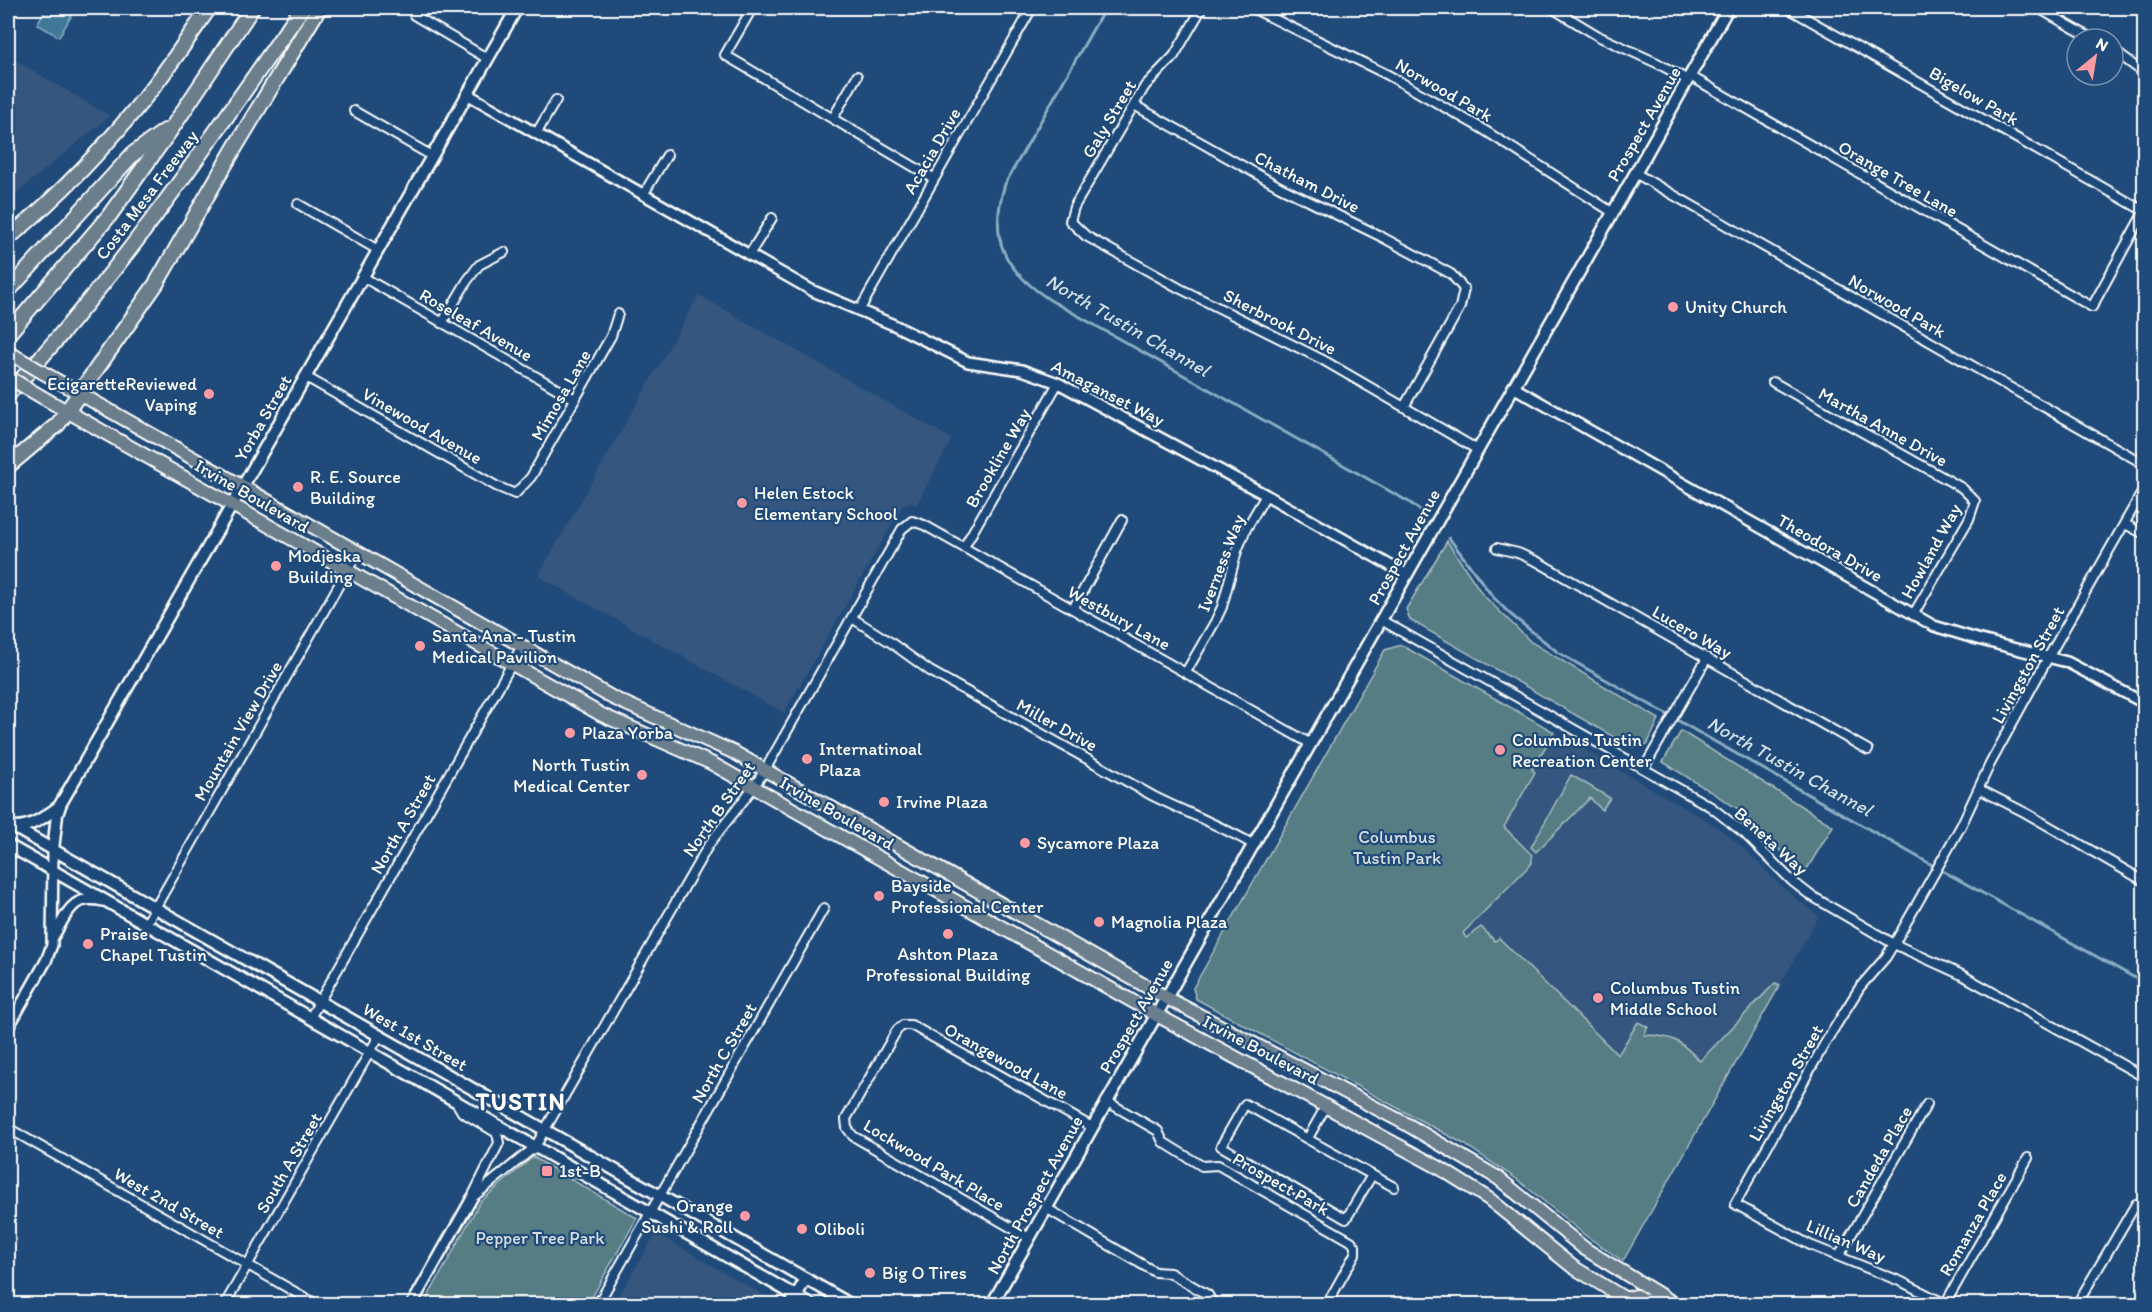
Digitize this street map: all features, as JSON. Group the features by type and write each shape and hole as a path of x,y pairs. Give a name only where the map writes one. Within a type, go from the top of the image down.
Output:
{"highway":[{"path":"8,238 40,211 105,144 153,86 209,8"},
{"name":"Costa Mesa Freeway","path":"8,334 109,216 174,125 252,8"},
{"name":"Costa Mesa Freeway","path":"8,394 52,347 204,150 302,8"},
{"path":"8,466 58,424 156,284 319,8"},
{"path":"8,291 133,154 174,125"}],"main road":[{"name":"Yorba Street","path":"53,850 60,805 517,8"},
{"name":"Prospect Avenue","path":"1106,1101 1254,845 1728,8"},
{"name":"Irvine Boulevard","path":"8,352 613,698 712,741 1165,997 1408,1125 1498,1178 1585,1249 1675,1305"},
{"name":"Irvine Boulevard","path":"8,377 602,716 689,752 754,786 1155,1014 1424,1159 1475,1189 1572,1267 1629,1302"},
{"path":"10,825 23,828 33,824 60,805"},
{"name":"West 1st Street","path":"10,825 850,1305"},
{"name":"West 1st Street","path":"8,845 650,1213 793,1300 810,1305"},
{"path":"910,875 920,858"},
{"path":"1326,1106 1330,1099 1335,1097 1347,1101 1360,1101"},
{"name":"North Prospect Avenue","path":"992,1305 1106,1101"},
{"path":"1424,1159 1428,1153 1436,1151 1450,1157 1461,1156"},
{"path":"793,1300 806,1279"},
{"path":"1629,1302 1636,1296 1645,1301 1652,1300 1657,1294"}],"street":[{"path":"742,8 750,12 725,55 933,178"},
{"name":"Acacia Drive","path":"859,311 1032,8"},
{"name":"Galy Street","path":"1070,221 1074,207 1145,86 1174,56 1202,8"},
{"name":"Norwood Park","path":"1252,8 1388,75 1481,128 1612,212"},
{"name":"Orange Tree Lane","path":"1552,8 1608,41 1689,78 2091,307 2145,212"},
{"name":"Bigelow Park","path":"1788,8 2145,212"},
{"path":"2038,8 2072,27"},
{"path":"414,15 488,59"},
{"path":"2125,58 2144,71"},
{"path":"833,118 857,76"},
{"name":"Amaganset Way","path":"467,94 813,291 894,325 968,362 1022,370 1058,383 1266,495 1407,575"},
{"path":"536,134 556,100"},
{"name":"Chatham Drive","path":"1134,105 1280,187 1451,274 1464,289 1460,307 1404,407"},
{"path":"354,111 432,156"},
{"path":"643,195 667,155"},
{"name":"Norwood Park","path":"1635,173 2145,464"},
{"path":"298,204 378,250"},
{"path":"749,255 772,218"},
{"name":"Sherbrook Drive","path":"1070,221 1096,242 1179,288 1323,360 1478,450"},
{"path":"442,323 467,280 479,265 504,252"},
{"name":"Roseleaf Avenue","path":"363,277 575,399"},
{"name":"Mimosa Lane","path":"523,488 611,336 618,314"},
{"name":"Vinewood Avenue","path":"306,377 509,493 515,494 523,488"},
{"name":"Martha Anne Drive","path":"1773,382 1962,488 1975,501"},
{"name":"Brookline Way","path":"964,547 1058,383"},
{"name":"Theodora Drive","path":"1513,387 1934,626 2075,665 2145,703"},
{"name":"Livingston Street","path":"1735,1204 1825,1043 1860,987 1894,944 1943,857 1990,764 2049,656 2145,489"},
{"name":"Iverness Way","path":"1186,672 1222,607 1246,529 1266,495"},
{"name":"Howland Way","path":"1913,615 1969,519 1975,501"},
{"path":"1072,609 1122,520"},
{"name":"Westbury Lane","path":"912,521 964,547 1311,744"},
{"name":"North B Street","path":"535,1147 708,846 765,770 902,529 912,521"},
{"path":"2125,524 2145,534"},
{"name":"Lucero Way","path":"1497,548 1518,553 1538,562 1868,750"},
{"name":"Mountain View Drive","path":"146,924 357,552"},
{"name":"Miller Drive","path":"852,618 930,671 1153,796 1225,828 1254,845"},
{"name":"Beneta Way","path":"1381,620 1711,807 1744,833 1810,895 1894,944 1962,975 2145,1077"},
{"name":"North A Street","path":"310,1018 522,646"},
{"path":"1644,768 1707,658"},
{"path":"1979,789 2145,881"},
{"path":"8,1028 50,953 53,850"},
{"path":"52,939 79,901 86,898 105,901"},
{"name":"North C Street","path":"598,1305 824,908"},
{"name":"Lockwood Park Place","path":"903,1025 897,1030 846,1119 847,1128 853,1136 1029,1238"},
{"name":"Orangewood Lane","path":"903,1025 911,1025 1092,1126"},
{"name":"South A Street","path":"225,1305 379,1036"},
{"name":"Prospect Park","path":"1106,1101 1158,1131 1163,1142 1202,1166 1218,1165 1351,1241 1355,1246 1355,1254 1327,1305"},
{"path":"412,1305 472,1198 499,1143 496,1133 462,1112 456,1102"},
{"path":"1372,1175 1346,1219 1221,1146 1245,1104 1394,1186"},
{"name":"Candeda Place","path":"1839,1257 1928,1104"},
{"path":"1308,1138 1326,1106"},
{"name":"West 2nd Street","path":"8,1128 316,1305"},
{"path":"472,1198 535,1147"},
{"name":"Romanza Place","path":"1945,1304 2028,1158"},
{"name":"Lillian Way","path":"1735,1204 1810,1245 1902,1282 1945,1304"},
{"path":"2077,1305 2136,1204 2145,1208"},
{"path":"1046,1208 1155,1272 1170,1273 1199,1289 1208,1295 1213,1305"}],"shaded area":[{"path":"46,8 76,8 59,37 37,24"},
{"path":"8,56 110,116 8,200"},
{"name":"Helen Estock Elementary School","path":"699,295 952,439 916,505 911,502 903,505 784,713 538,576"},
{"name":"Columbus Tustin Middle School","path":"1554,732 1713,824 1739,844 1784,889 1819,916 1623,1261 1586,1236 1518,1180 1482,1155 1369,1092 1463,933 1532,863 1532,855 1503,827"},
{"path":"656,1233 767,1297 766,1304 614,1304"}],"green space":[{"path":"1447,541 1483,595 1531,642 1659,719 1647,745 1631,747 1410,620 1406,609"},
{"name":"Columbus Tustin Park","path":"1401,645 1554,732 1532,770 1535,772 1504,827 1532,855 1532,863 1463,933 1466,938 1481,927 1495,941 1499,938 1618,1055 1638,1022 1648,1027 1644,1035 1676,1040 1700,1061 1775,983 1780,985 1623,1261 1586,1236 1518,1180 1464,1144 1196,999 1193,988 1385,650"},
{"path":"1681,731 1833,826 1804,874 1740,810 1663,762"},
{"path":"1571,775 1610,798 1602,810 1590,798 1536,852 1531,847"},
{"name":"Pepper Tree Park","path":"533,1157 637,1218 588,1304 424,1304 480,1202"}],"waterway":[{"name":"North Tustin Channel","path":"1105,8 1005,184 998,221 999,237 1011,264 1021,277 1050,300 1409,502 1421,511"},
{"name":"North Tustin Channel","path":"1449,538 1493,597 1510,614 1559,653 2144,983"}],"place":[{"name":"Unity Church","path":"1673,307"},
{"name":"EcigaretteReviewed Vaping","path":"209,394"},
{"name":"R. E. Source Building","path":"298,487"},
{"name":"Helen Estock Elementary School","path":"742,503"},
{"name":"Modjeska Building","path":"276,566"},
{"name":"Santa Ana - Tustin Medical Pavilion","path":"420,646"},
{"name":"Plaza Yorba","path":"570,733"},
{"name":"Columbus Tustin Recreation Center","path":"1500,750"},
{"name":"Internatinoal Plaza","path":"807,759"},
{"name":"North Tustin Medical Center","path":"642,775"},
{"name":"Irvine Plaza","path":"884,802"},
{"name":"Sycamore Plaza","path":"1025,843"},
{"name":"Bayside Professional Center","path":"879,896"},
{"name":"Magnolia Plaza","path":"1099,922"},
{"name":"Ashton Plaza Professional Building","path":"948,934"},
{"name":"Praise Chapel Tustin","path":"88,944"},
{"name":"Columbus Tustin Middle School","path":"1598,998"},
{"name":"1st-B","path":"547,1171"},
{"name":"Orange Sushi & Roll","path":"745,1216"},
{"name":"Oliboli","path":"802,1229"},
{"name":"Big O Tires","path":"870,1273"}],"district":[{"name":"TUSTIN","path":"521,1101"}]}
